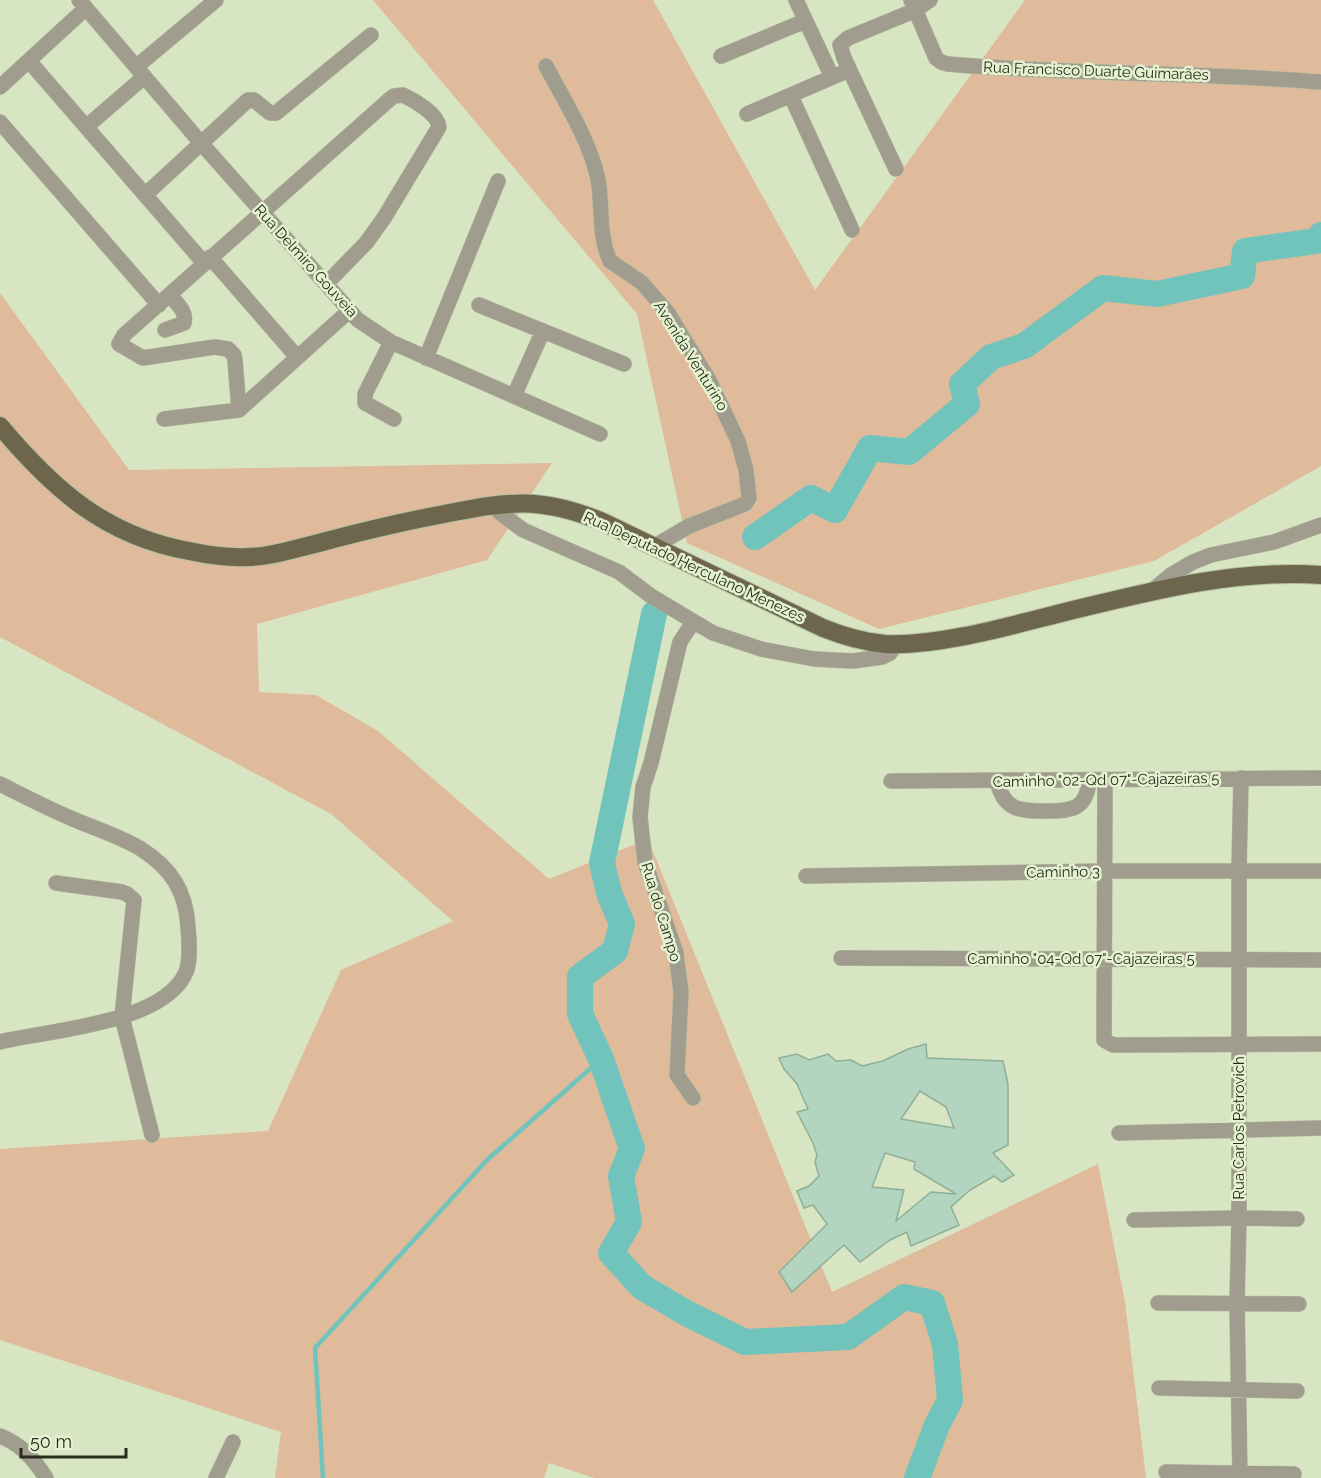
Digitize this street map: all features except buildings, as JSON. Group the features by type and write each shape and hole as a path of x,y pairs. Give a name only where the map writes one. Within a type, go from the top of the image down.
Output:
{"main road":[{"name":"Rua Deputado Herculano Menezes","path":"0,426 48,479 88,512 156,545 209,555 248,557 265,555 392,524 495,504 517,502 560,507 581,513 655,546 823,628 860,640 921,642 967,634 1153,590 1243,575 1321,575"}],"street":[{"path":"86,127 216,0"},
{"path":"796,0 832,77"},
{"path":"896,169 840,47 842,42 913,5 930,0"},
{"path":"0,87 29,61 82,4"},
{"name":"Rua Delmiro Gouveia","path":"82,4 201,143 358,320 392,342 600,434"},
{"name":"Rua Francisco Duarte Guimarães","path":"913,5 936,58 948,64 1021,69 1241,76 1321,82"},
{"path":"721,56 805,21"},
{"path":"145,195 248,100 254,100 270,113 280,110 371,35"},
{"path":"29,61 145,195 297,357"},
{"path":"747,114 832,77 846,64"},
{"name":"Avenida Venturino","path":"546,66 584,139 595,170 598,180 601,228 610,261 641,282 668,313 723,405 738,441 746,471 749,498 745,504 689,526 655,546"},
{"path":"239,410 234,355 228,349 201,349 143,358 122,347 118,343 120,339 390,99 399,94 408,97 432,114 439,127 374,233 327,283"},
{"path":"791,96 852,230"},
{"path":"0,122 164,300 184,312 184,323 165,330"},
{"path":"426,358 498,181"},
{"path":"478,305 542,333 624,364"},
{"path":"164,420 239,410 349,310"},
{"path":"514,396 542,333"},
{"path":"392,342 366,390 364,400 365,403 394,419"},
{"path":"495,504 499,512 523,530 619,572 651,596 712,633 761,650 814,659 853,661 882,657 890,653 897,643"},
{"path":"1153,590 1193,562 1211,555 1274,542 1321,525"},
{"name":"Rua do Campo","path":"693,622 680,642 644,787 640,817 645,862 676,953 681,992 677,1076 693,1098"},
{"name":"Rua Carlos Petrovich","path":"1240,1476 1240,1390 1236,1303 1239,1218 1241,778"},
{"name":"Caminho \"02-Qd 07\"-Cajazeiras 5","path":"891,781 1321,778"},
{"path":"997,781 1002,795 1012,807 1019,810 1064,811 1074,808 1086,798 1089,780"},
{"path":"1105,780 1104,1040 1113,1045 1321,1044"},
{"path":"0,784 65,816 135,846 169,873 177,883 187,906 188,959 185,974 165,996 122,1017 74,1029 0,1041"},
{"name":"Caminho 3","path":"806,876 1104,871 1321,871"},
{"path":"57,883 122,892 134,900 122,1017 152,1135"},
{"name":"Caminho \"04-Qd 07\"-Cajazeiras 5","path":"841,957 1321,960"},
{"path":"1119,1133 1321,1128"},
{"path":"1134,1220 1297,1219"},
{"path":"1158,1303 1299,1304"},
{"path":"1159,1388 1297,1391"},
{"path":"0,1436 12,1440 23,1449 46,1478"},
{"path":"216,1478 233,1442"},
{"path":"1166,1472 1240,1476 1294,1474"}],"shaded area":[{"path":"373,0 653,0 815,290 1025,0 1321,0 1321,466 1154,561 879,629 687,543 637,314"},
{"path":"0,293 129,470 552,463 487,560 257,624 259,692 316,695 378,731 549,879 648,839 832,1292 1098,1164 1125,1302 1146,1478 594,1478 549,1463 544,1478 275,1478 281,1432 0,1340 0,1149 268,1131 341,970 453,921 331,814 0,637"}],"waterway":[{"path":"755,537 811,498 835,510 870,448 909,452 967,404 962,384 991,357 1024,346 1103,288 1157,294 1242,276 1245,251 1316,241 1321,235"},
{"path":"654,614 602,863 609,893 622,924 615,951 580,977 580,1014 601,1059 632,1149 621,1176 629,1222 611,1253 642,1287 688,1314 745,1342 848,1337 904,1297 932,1303 945,1344 950,1400 937,1425 917,1478"},
{"path":"323,1478 315,1348 487,1160 601,1059"}]}
